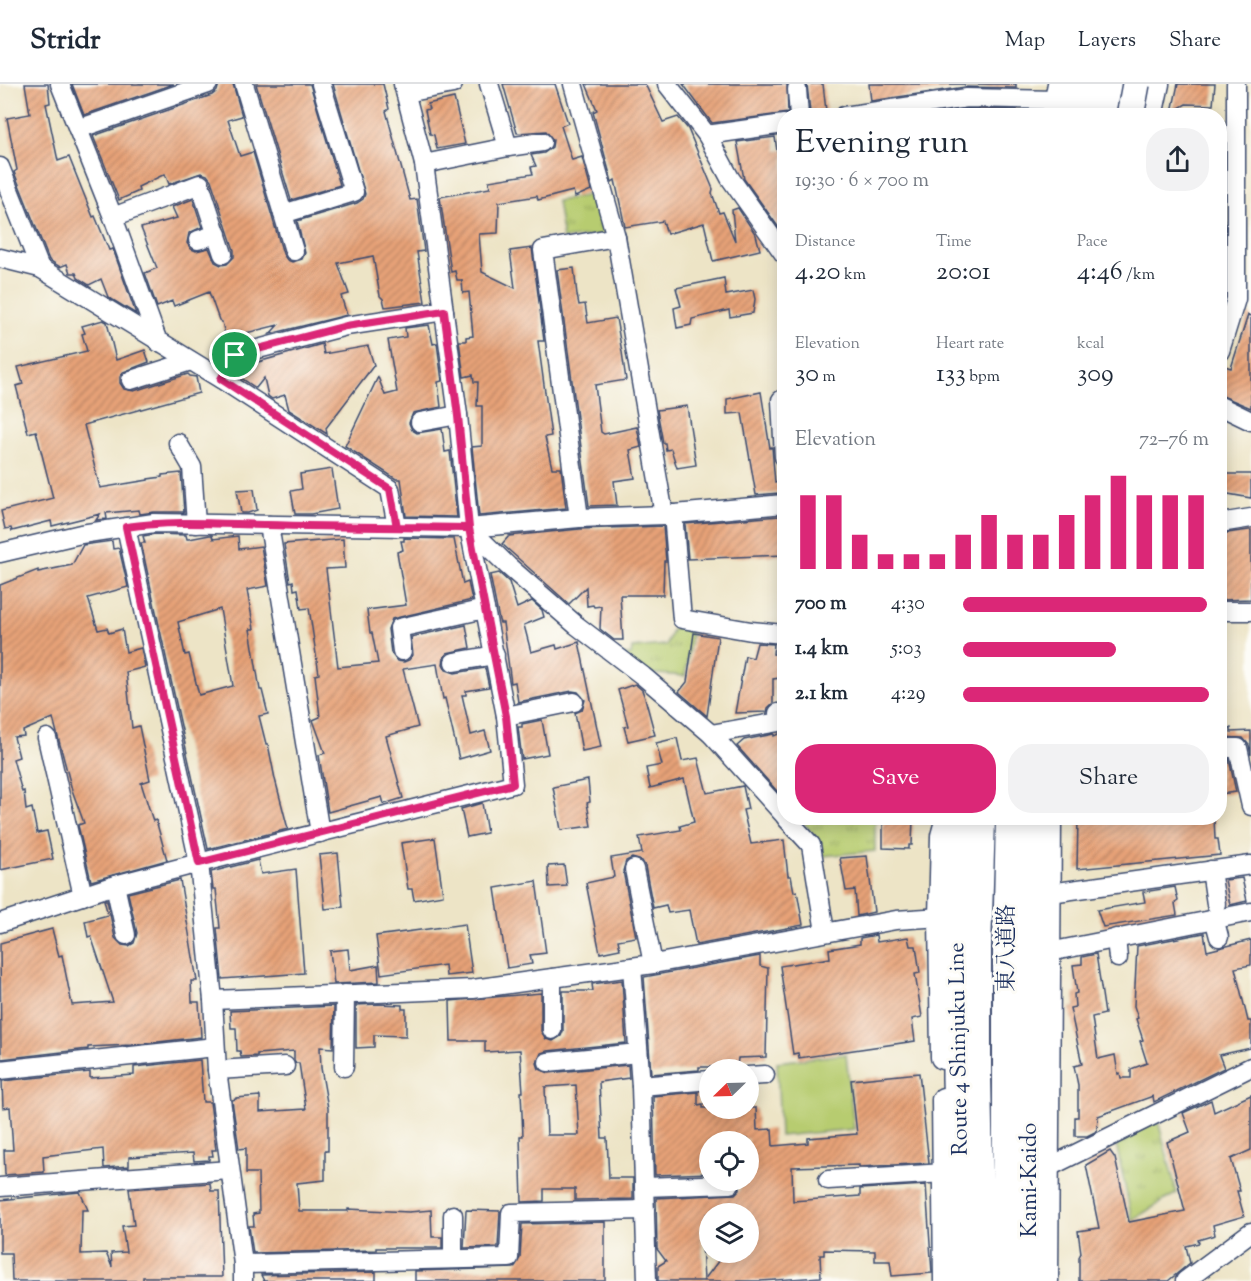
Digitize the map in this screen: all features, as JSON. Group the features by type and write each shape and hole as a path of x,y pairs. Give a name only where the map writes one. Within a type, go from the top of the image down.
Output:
{"highway":[{"path":"1094,108 1101,84"},
{"path":"1114,84 1132,105"},
{"name":"Route 4 Shinjuku Line","path":"949,825 956,936 956,1078 950,1281"},
{"path":"1017,1078 1028,919 1031,825"},
{"name":"Kami-Kaido","path":"1017,1078 1027,1281"}],"main road":[{"path":"1093,108 1095,84"},
{"path":"1132,105 1157,84"},
{"path":"949,825 941,917 945,1173 950,1281"},
{"name":"東八道路","path":"983,825 979,950 979,1075 983,1281"},
{"name":"東八道路","path":"1005,1281 1017,1078 1005,949 1008,825"},
{"path":"1046,1281 1051,825"},
{"path":"1047,1213 1059,1248 1060,1281"},
{"path":"1037,1281 1046,1254"}],"street":[{"path":"60,84 113,218 158,342"},
{"path":"78,129 208,84"},
{"path":"244,84 294,250"},
{"path":"283,214 354,192 321,84"},
{"path":"0,923 115,885 513,784 506,716 469,528 458,416 424,164 404,88 453,84"},
{"path":"489,84 508,147"},
{"path":"573,84 616,237 669,515 682,619 751,631 777,633"},
{"path":"668,84 707,135 730,178 777,244"},
{"path":"1227,335 1243,299 1244,122 1236,84"},
{"path":"797,89 798,108"},
{"path":"899,108 967,98 1064,100"},
{"path":"707,135 777,125"},
{"path":"424,164 542,142"},
{"path":"0,167 40,267"},
{"path":"113,218 200,184 223,254"},
{"path":"198,240 217,234"},
{"path":"579,518 543,250 616,237"},
{"path":"0,258 40,267 221,379 390,489 397,527"},
{"path":"221,379 235,355 346,326 444,311"},
{"path":"131,380 191,361"},
{"path":"1227,409 1251,421"},
{"path":"420,422 458,416"},
{"path":"178,443 192,467 196,524"},
{"path":"0,552 81,534 154,523 469,528 579,518 669,515 777,505"},
{"path":"1227,522 1251,518"},
{"path":"268,525 320,833"},
{"path":"126,527 199,863 213,1000 217,1070 243,1272 453,1258 509,1258 511,1214 645,1210"},
{"path":"469,528 508,566 576,625 643,676 711,734 777,807"},
{"path":"402,651 399,628 485,609"},
{"path":"1227,611 1251,611"},
{"path":"454,662 495,655"},
{"path":"506,716 574,702"},
{"path":"711,734 777,722"},
{"path":"47,738 83,896"},
{"path":"1227,748 1238,748 1251,806"},
{"path":"793,825 812,845 825,932"},
{"path":"1050,893 1251,865"},
{"path":"634,869 652,964"},
{"path":"1211,870 1219,937"},
{"path":"115,885 126,935"},
{"path":"1049,952 1116,938 1215,911 1251,912"},
{"path":"363,985 477,981 632,967 896,920 941,917"},
{"path":"1116,938 1118,958"},
{"path":"632,967 640,1086 647,1281"},
{"path":"213,1000 473,989 553,974"},
{"path":"552,1030 553,974"},
{"path":"344,1067 345,994"},
{"path":"0,1070 215,1047"},
{"path":"548,1062 638,1053"},
{"path":"217,1070 285,1066"},
{"path":"1047,1168 1251,1067"},
{"path":"640,1086 699,1081"},
{"path":"0,1187 229,1170"},
{"path":"828,1180 945,1173"},
{"path":"644,1187 699,1185"},
{"path":"453,1215 453,1258"},
{"path":"1185,1281 1251,1232"}],"green space":[{"path":"600,193 607,225 600,235 563,239 557,201"},
{"path":"673,628 692,629 685,676 644,673 621,655 631,655 632,648 666,645"},
{"path":"806,825 875,825 875,851 823,856 821,844"},
{"path":"846,1054 854,1129 780,1136 777,1062"},
{"path":"1157,1117 1177,1193 1132,1220 1115,1139"}],"building":[{"path":"25,84 48,84 50,103 46,104 58,161 69,157 93,217 95,216 109,250 113,249 136,314 108,297 101,279 89,285 78,278 76,273 70,273 67,264 60,267 49,260 14,172 17,170 7,118 30,114"},
{"path":"72,84 174,84 84,115"},
{"path":"219,84 233,84 242,116 228,120 240,156 253,152 283,254 287,260 292,262 302,259 305,253 297,221 357,203 363,199 365,194 333,84 383,84 389,109 386,111 410,200 417,199 424,251 417,252 425,302 385,307 380,296 373,256 338,263 349,294 341,296 347,315 270,334 278,325 226,338 209,292 174,306 172,301 157,307 145,273 157,268 141,228 177,218 172,207 193,199 202,227 189,233 187,243 191,249 196,251 209,248 215,262 221,265 227,264 234,257 234,250 211,180 207,175 201,173 169,184 165,174 138,187 139,191 119,200 93,136 212,95 217,91"},
{"path":"256,84 310,84 340,185 291,200"},
{"path":"503,84 555,84 568,123 561,126 572,160 582,157 591,190 575,197 573,191 538,200 537,196 499,202 498,233 479,234 482,272 515,288 510,251 532,248 544,341 538,341 551,436 545,437 552,468 561,468 566,508 479,516 472,447 482,446 482,406 477,406 478,382 474,382 473,375 464,377 459,341 466,341 466,337 473,336 469,292 463,293 462,280 457,280 455,271 451,272 440,197 490,188 489,181 533,174 531,167 536,166 531,155 544,153 552,147 553,140 546,131 517,133"},
{"path":"586,84 645,84 663,122 678,117 688,129 713,189 712,193 719,213 723,212 735,241 732,210 738,208 756,235 760,250 713,261 704,223 667,234 663,221 625,227 615,180 612,182 593,112 597,110"},
{"path":"683,84 787,84 788,108 777,108 777,114 712,123"},
{"path":"807,84 823,84 826,108 810,108"},
{"path":"869,84 1016,84 1016,88 965,87 871,101"},
{"path":"1178,84 1215,84 1213,105 1186,104 1173,108"},
{"path":"454,98 465,144 437,149 434,135 430,134 425,110 429,109 427,104"},
{"path":"775,137 777,225 744,179 737,142"},
{"path":"574,268 579,305 585,304 588,323 616,318 622,352 626,380 595,385 601,432 604,434 637,427 641,447 630,450 635,478 614,481 617,505 589,506 557,270"},
{"path":"724,278 726,295 753,290 755,299 753,313 730,317 729,310 692,319 691,325 677,328 674,308 681,306 676,288"},
{"path":"1248,315 1251,316 1251,408 1227,398 1227,367 1231,368"},
{"path":"103,320 107,322 116,360 145,350 149,362 123,372 120,383 124,389 134,391 188,374 196,377 199,393 84,425 100,488 181,473 184,512 140,514 139,510 106,513 107,519 96,520 100,514 52,526 51,521 12,531 11,528 5,529 1,511 53,498 36,431 28,433 16,386 23,384 18,367 87,351 82,326"},
{"path":"429,325 433,344 437,343 442,381 438,382 441,407 413,413 409,423 412,430 417,433 442,429 445,452 450,451 457,517 406,516 401,479 396,479 345,446 378,377 385,395 397,392 388,340 406,337 405,328"},
{"path":"322,344 324,354 368,346 374,365 326,428 327,434 289,410 285,395 272,399 268,396 264,378 256,388 237,375 244,366"},
{"path":"761,392 770,448 772,447 777,493 756,495 742,413 727,414 727,399"},
{"path":"687,406 696,465 677,468 671,449 666,450 665,443 663,443 657,410"},
{"path":"332,469 338,509 311,514 295,514 291,491 302,489 300,474"},
{"path":"1227,474 1251,474 1251,498 1227,494"},
{"path":"254,489 257,510 241,513 237,490"},
{"path":"777,516 777,555 688,559 685,524"},
{"path":"663,526 666,561 664,561 663,595 620,595 623,640 614,640 600,629 601,606 587,606 586,587 569,604 502,544 509,536 580,529"},
{"path":"1251,530 1251,599 1227,600 1227,533"},
{"path":"186,535 189,539 212,535 213,539 238,536 239,549 261,546 268,586 247,590 254,629 250,629 260,690 262,690 268,714 259,716 288,829 208,849 141,543 145,543 143,536","holes":["220,609 233,686 199,695 189,654 185,655 178,622"]},
{"path":"404,538 454,539 463,584 468,582 472,600 392,619 388,629 391,653 397,661 404,662 413,655 411,637 466,625 470,648 447,653 443,664 446,670 455,673 485,668 489,687 466,691 466,695 462,695 471,735 485,731 490,750 459,759 445,698 443,699 437,664 403,669 418,727 386,736 403,798 384,804 382,797 328,812 319,755 325,753 313,720 320,717 315,675 319,674 309,608 301,609 298,589 294,590 293,581 290,582 284,544 343,539 345,568 326,569 338,667 378,663 367,610 406,605 397,552 403,550 401,541 404,541"},
{"path":"112,541 113,549 119,548 128,587 88,598 98,630 107,628 109,633 122,629 126,652 141,648 145,667 126,672 132,728 139,726 150,780 141,783 153,821 156,820 167,860 91,881 78,825 84,823 72,790 53,718 23,731 24,736 14,737 19,757 13,759 22,792 24,791 26,810 32,808 37,833 47,831 53,859 0,870 0,585 38,570 38,572 72,565 83,545"},
{"path":"499,573 509,582 517,608 532,601 542,610 544,617 524,625 531,652 556,645 557,649 579,642 601,747 582,751 575,713 582,710 585,700 578,692 572,691 518,702 515,682 511,683 503,623 499,620 490,575"},
{"path":"694,633 718,637 707,716 679,692 687,682"},
{"path":"757,643 774,644 773,654 777,654 777,678 773,679 773,703 767,712 735,713 745,656 753,658"},
{"path":"635,684 642,690 655,735 628,741 624,727 628,726 618,690"},
{"path":"542,720 548,754 522,759 518,727"},
{"path":"1227,728 1231,728 1231,732 1251,731 1251,755 1249,745 1243,738 1227,737"},
{"path":"774,734 774,736 777,735 777,791 737,746 744,740"},
{"path":"677,738 682,761 698,758 707,793 743,786 748,809 743,810 751,844 784,840 788,876 791,876 794,892 797,891 803,925 696,945 689,910 668,913 666,905 653,908 645,866 642,861 632,858 626,861 623,871 636,937 618,940 620,949 600,953 586,883 614,877 611,858 642,853 639,837 681,830 680,826 694,822 684,779 650,788 646,768 662,765 656,743"},
{"path":"1227,759 1229,759 1236,792 1227,793"},
{"path":"588,780 590,802 587,803 591,826 561,830 553,787"},
{"path":"482,803 487,833 467,837 461,809"},
{"path":"883,825 913,825 912,845 909,845 909,849 883,848"},
{"path":"1078,825 1214,825 1215,839 1218,839 1220,855 1077,869"},
{"path":"435,838 443,895 414,900 412,889 408,889 401,843"},
{"path":"338,853 343,907 325,909 319,855"},
{"path":"867,856 874,912 857,916 855,890 846,891 840,858"},
{"path":"258,860 261,874 296,869 304,973 222,979 216,889 213,889 211,872"},
{"path":"564,865 567,886 549,887 548,866"},
{"path":"1242,878 1247,901 1230,905 1225,880"},
{"path":"180,880 197,981 191,981 192,1002 199,1002 201,1037 132,1045 88,1047 88,1049 1,1059 0,943 52,929 59,956 62,955 72,1005 113,1002 91,936 88,937 85,921 108,915 104,900 107,900 115,938 122,945 129,946 134,943 137,933 128,893"},
{"path":"536,881 546,953 530,955 532,964 507,968 495,888"},
{"path":"1175,887 1178,901 1175,903 1177,915 1103,927 1097,910 1145,902 1143,892"},
{"path":"465,924 472,973 446,976 445,965 381,974 376,936"},
{"path":"1204,933 1207,951 1251,940 1251,965 1235,968 1248,1021 1251,1021 1251,1048 1219,1055 1224,1068 1154,1102 1153,1096 1098,1116 1097,1131 1087,1136 1075,1136 1075,1117 1078,1117 1078,1085 1074,1066 1082,1064 1070,1008 1075,1007 1074,994 1077,993 1073,965 1082,964 1082,957 1096,954 1105,1014 1092,1017 1098,1059 1115,1055 1118,1074 1120,1073 1121,1078 1131,1078 1131,1069 1147,1063 1140,1041 1143,1040 1134,1006 1137,946"},
{"path":"876,935 877,942 908,937 910,946 916,946 920,973 915,974 922,1017 912,1019 915,1041 799,1058 798,1053 793,1054 780,966 830,958 829,949 860,944 860,938"},
{"path":"348,949 350,970 378,965 379,982 334,984 330,951"},
{"path":"760,956 760,966 768,968 766,1057 699,1059 699,1070 651,1074 644,977"},
{"path":"622,980 626,1043 547,1051 541,1053 537,1063 539,1069 549,1073 628,1065 629,1078 599,1082 602,1138 607,1138 609,1178 633,1178 633,1199 575,1200 575,1189 544,1189 544,1201 522,1202 520,1136 523,1136 521,1092 523,1092 520,1050 485,1052 485,1041 451,1041 450,1001 541,993 541,1031 546,1039 553,1041 561,1036 563,1031 563,991 593,991 592,984","holes":["576,1085 579,1135 547,1135 545,1087"]},
{"path":"356,1005 402,1005 402,1009 406,1009 406,1036 374,1035 374,1047 356,1048"},
{"path":"334,1006 333,1048 320,1047 328,1108 325,1180 297,1183 299,1211 348,1211 348,1209 409,1212 431,1210 432,1237 442,1237 442,1248 253,1253 249,1226 254,1226 253,1214 259,1213 258,1173 246,1173 246,1148 239,1149 232,1100 260,1096 260,1112 306,1109 299,1063 294,1060 294,1051 241,1057 240,1051 237,1051 236,1028 231,1028 230,1011"},
{"path":"200,1060 203,1102 210,1102 216,1150 212,1150 213,1156 209,1156 209,1160 194,1161 193,1153 129,1157 129,1166 104,1168 103,1149 43,1156 44,1172 5,1175 4,1150 13,1150 10,1107 3,1108 2,1081 90,1072 90,1078 134,1075 134,1067"},
{"path":"919,1073 929,1163 859,1167 859,1165 792,1167 793,1201 860,1196 860,1189 926,1185 932,1273 892,1276 890,1261 875,1261 875,1251 824,1250 824,1255 820,1255 821,1277 761,1281 658,1281 658,1266 666,1261 657,1249 656,1198 759,1191 759,1131 699,1131 699,1173 655,1175 653,1096 698,1092 699,1119 756,1119 757,1130 772,1129 773,1146 808,1143 808,1138 857,1134 851,1080"},
{"path":"1251,1095 1251,1150 1231,1159 1244,1216 1213,1225 1215,1235 1198,1240 1199,1243 1186,1246 1190,1263 1168,1281 1079,1281 1081,1253 1078,1231 1099,1228 1086,1165 1110,1151 1115,1158 1129,1222 1185,1211 1167,1142 1190,1132 1183,1113 1211,1100 1214,1112"},
{"path":"210,1183 211,1191 219,1191 222,1277 143,1277 143,1281 12,1281 11,1253 0,1253 0,1200 80,1192 88,1210 82,1210 81,1254 106,1253 112,1267 111,1253 126,1252 122,1226 134,1225 129,1189"},
{"path":"466,1210 500,1211 498,1247 464,1248"},
{"path":"605,1222 605,1281 415,1281 415,1271 514,1268 520,1258 522,1224"},
{"path":"376,1272 376,1281 264,1281 261,1275"}],"route":[{"path":"235,355 221,379 390,489 397,527 469,528 506,716 513,784 199,863 126,527 154,523 268,525 397,527 469,528 458,416 444,311 346,326 235,355"}]}
